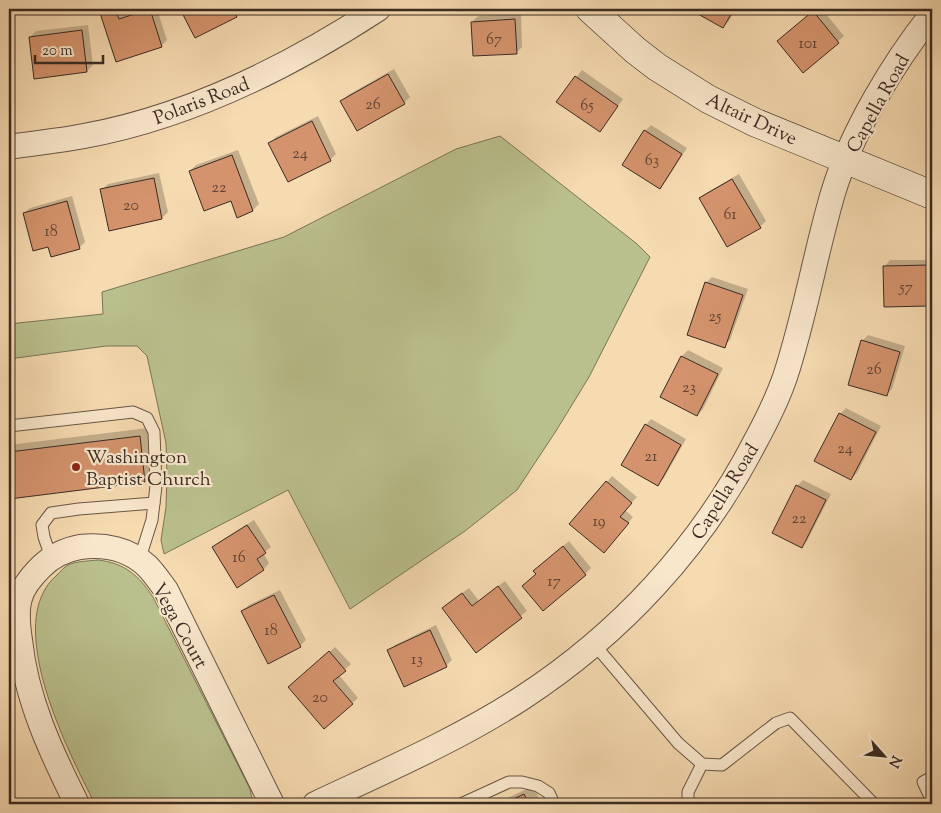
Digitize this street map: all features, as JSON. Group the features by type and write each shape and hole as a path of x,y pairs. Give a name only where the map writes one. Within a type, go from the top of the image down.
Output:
{"street":[{"name":"Polaris Road","path":"9,147 84,136 176,111 279,68 378,9"},
{"name":"Altair Drive","path":"590,9 635,50 656,66 708,99 754,122 932,195"},
{"name":"Capella Road","path":"315,804 480,723 522,698 594,644 637,605 670,570 698,536 722,501 768,418 784,379 799,333 833,191 862,122 919,31 932,14"},
{"name":"Vega Court","path":"77,804 49,746 36,711 27,682 18,623 20,599 30,578 51,557 70,549 97,545 122,550 147,566 166,590 272,804"}],"lane":[{"path":"9,426 133,412 147,418 154,432 156,486 152,520 139,561"},
{"path":"51,557 42,525 51,513 154,503"},
{"path":"594,644 678,743 702,764 722,765 776,723 790,718 874,804"},
{"path":"688,804 688,792 702,764"},
{"path":"932,778 923,782 932,801"},
{"path":"461,804 508,782 522,782 538,786 549,794 554,804"}],"green space":[{"path":"500,136 637,244 650,257 589,377 517,490 465,531 350,609 288,490 164,554 161,540 166,507 166,443 147,356 137,346 106,346 9,359 9,324 103,314 102,292 284,237 456,149"},
{"path":"98,560 124,567 137,577 153,597 250,789 251,804 95,804 70,753 45,688 38,655 36,623 41,596 57,575 68,565"}],"building":[{"path":"115,9 119,19 150,9 162,47 116,62 99,10"},
{"path":"180,9 233,9 237,17 195,38"},
{"path":"689,9 734,9 723,28"},
{"path":"813,11 839,43 803,73 777,41"},
{"path":"515,19 517,54 473,56 471,22"},
{"path":"82,30 87,72 34,79 29,37"},
{"path":"388,74 405,104 357,131 340,101"},
{"path":"575,76 618,106 600,132 556,102"},
{"path":"312,121 331,161 288,182 268,143"},
{"path":"644,130 682,154 660,189 622,165"},
{"path":"232,155 253,211 237,218 231,201 204,211 189,171"},
{"path":"154,178 162,219 109,231 100,189"},
{"path":"732,179 761,228 727,247 699,198"},
{"path":"67,201 80,249 51,257 48,247 33,251 23,213"},
{"path":"929,265 929,306 884,307 883,266"},
{"path":"705,282 743,295 725,348 687,335"},
{"path":"861,340 900,352 887,396 848,385"},
{"path":"681,356 718,374 697,416 660,397"},
{"path":"839,413 876,432 851,480 814,461"},
{"path":"645,424 681,445 658,486 621,465"},
{"name":"Washington Baptist Church","path":"140,436 145,482 9,499 9,452"},
{"path":"606,481 632,503 620,517 629,523 604,553 569,524"},
{"path":"796,485 826,500 802,548 772,533"},
{"path":"247,525 266,553 257,559 264,570 237,588 212,547"},
{"path":"563,546 586,575 543,611 522,586 536,574 533,571"},
{"path":"498,586 522,618 476,653 442,608 462,593 472,606"},
{"path":"274,595 301,647 268,664 241,611"},
{"path":"430,630 447,667 404,687 387,650"},
{"path":"329,651 346,671 333,681 353,704 324,729 288,687"},
{"path":"524,794 529,804 503,804"}],"place":[{"name":"Washington Baptist Church","path":"76,467"}]}
